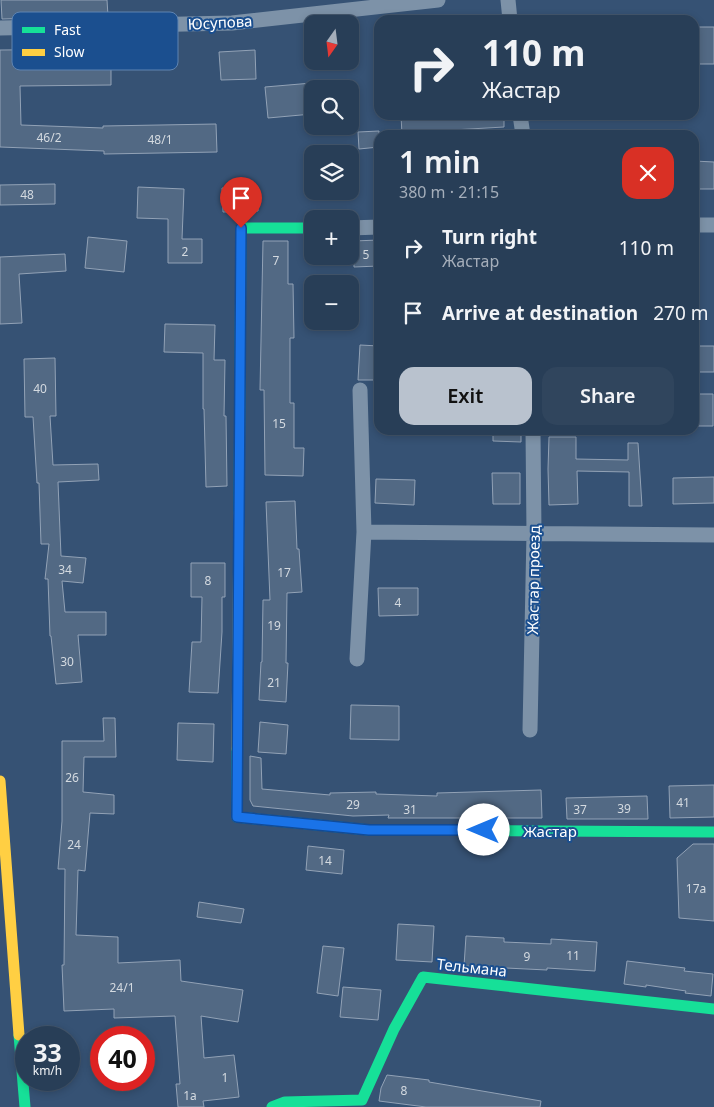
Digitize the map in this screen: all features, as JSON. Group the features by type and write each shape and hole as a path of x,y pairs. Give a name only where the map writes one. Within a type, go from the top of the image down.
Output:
{"street":[{"name":"Юсупова","path":"178,25 232,24 438,0"},
{"path":"508,0 510,15"},
{"path":"699,225 714,225"},
{"path":"359,228 374,227"},
{"name":"Жастар","path":"304,228 241,228 237,817 369,830 714,832"},
{"path":"357,659 364,532 360,390"},
{"name":"Жастар проезд","path":"530,730 534,533 533,435"},
{"path":"364,532 714,535"},
{"path":"0,781 26,1107"},
{"name":"Тельмана","path":"272,1107 285,1102 368,1104 394,1029 424,977 714,1009"}],"building":[{"path":"1,0 107,0 108,12 12,12 12,19 2,19"},
{"path":"699,27 714,27 714,64 699,64"},
{"path":"0,50 12,50 12,70 111,70 111,85 20,86 21,125 103,128 103,126 216,124 217,152 104,154 104,151 0,147"},
{"path":"255,50 256,79 221,80 219,52"},
{"path":"304,84 304,115 268,118 265,87"},
{"path":"401,120 504,120 504,127 402,130"},
{"path":"374,131 374,148 359,149 359,132"},
{"path":"699,161 714,162 714,189 699,189"},
{"path":"55,184 55,204 0,205 0,185"},
{"path":"138,187 184,189 182,239 202,239 202,263 168,263 168,219 137,218"},
{"path":"258,187 258,211 223,212 222,188"},
{"path":"88,237 127,241 124,272 85,268"},
{"path":"374,240 374,266 354,267 354,265 359,265 359,241"},
{"path":"263,241 288,241 288,284 293,284 294,338 290,338 290,403 294,403 294,448 304,448 303,476 265,475 264,390 260,390"},
{"path":"65,254 66,271 19,274 22,323 0,324 0,257"},
{"path":"165,324 215,325 214,360 225,360 224,416 226,416 227,486 206,487 203,353 164,352"},
{"path":"360,345 374,346 374,380 358,380"},
{"path":"699,346 714,346 714,372 699,372"},
{"path":"55,358 56,416 50,416 53,465 98,464 99,480 58,482 61,556 86,558 83,583 62,581 65,612 106,612 106,635 78,635 82,682 56,684 50,636 48,579 45,579 49,544 41,544 39,483 37,483 33,417 25,417 24,359"},
{"path":"699,394 713,394 713,426 699,426"},
{"path":"493,435 521,435 521,442 493,441"},
{"path":"549,437 576,437 576,459 628,460 628,443 638,443 642,506 629,506 629,472 577,471 578,504 549,505"},
{"path":"492,473 520,473 520,504 493,504"},
{"path":"714,477 714,503 673,504 673,478"},
{"path":"376,479 415,480 414,505 375,503"},
{"path":"295,501 297,549 299,549 302,592 287,593 286,663 288,663 286,702 259,700 263,600 270,600 266,502"},
{"path":"191,563 225,563 225,597 222,597 218,693 189,692 192,642 201,642 202,597 191,597"},
{"path":"378,588 418,588 418,615 379,616"},
{"path":"351,705 399,706 399,740 350,739"},
{"path":"103,718 115,718 116,757 84,757 83,792 114,795 114,814 90,813 85,871 78,870 76,935 118,937 118,963 180,960 181,981 243,990 238,1022 201,1016 204,1058 234,1055 239,1097 203,1101 204,1107 178,1107 176,1084 180,1084 175,1016 114,1018 114,1009 64,1011 62,965 64,965 65,869 58,869 62,821 62,741 104,741"},
{"path":"260,722 288,725 286,754 258,752"},
{"path":"178,723 214,724 213,762 177,760"},
{"path":"250,756 261,758 262,789 330,795 330,793 376,792 376,794 437,796 437,793 541,790 542,818 388,818 389,815 353,816 253,806 250,800"},
{"path":"714,785 714,817 670,818 669,786"},
{"path":"647,796 648,819 567,819 566,798"},
{"path":"693,844 714,844 714,921 679,918 677,858"},
{"path":"308,846 344,850 342,874 306,870"},
{"path":"199,902 244,909 241,923 197,917"},
{"path":"398,924 434,926 432,962 396,960"},
{"path":"466,936 504,938 504,942 551,944 551,939 597,942 595,971 464,966"},
{"path":"323,946 344,948 338,996 317,993"},
{"path":"627,961 685,968 684,971 713,974 711,996 646,985 646,987 624,984"},
{"path":"343,987 381,990 378,1020 340,1017"},
{"path":"387,1075 429,1080 429,1082 541,1101 540,1107 426,1107 379,1101 381,1088"}],"traffic: fast":[{"path":"239,513 241,228 304,228"},
{"path":"237,749 237,817 369,830 714,832"},
{"path":"272,1107 285,1102 362,1100 394,1029 423,977 714,1009"},
{"path":"24,1091 25,1107"}],"traffic: slow":[{"path":"237,749 239,513"},
{"path":"0,781 18,1026"}],"route":[{"path":"241,228 237,817 369,830 484,830"}]}
